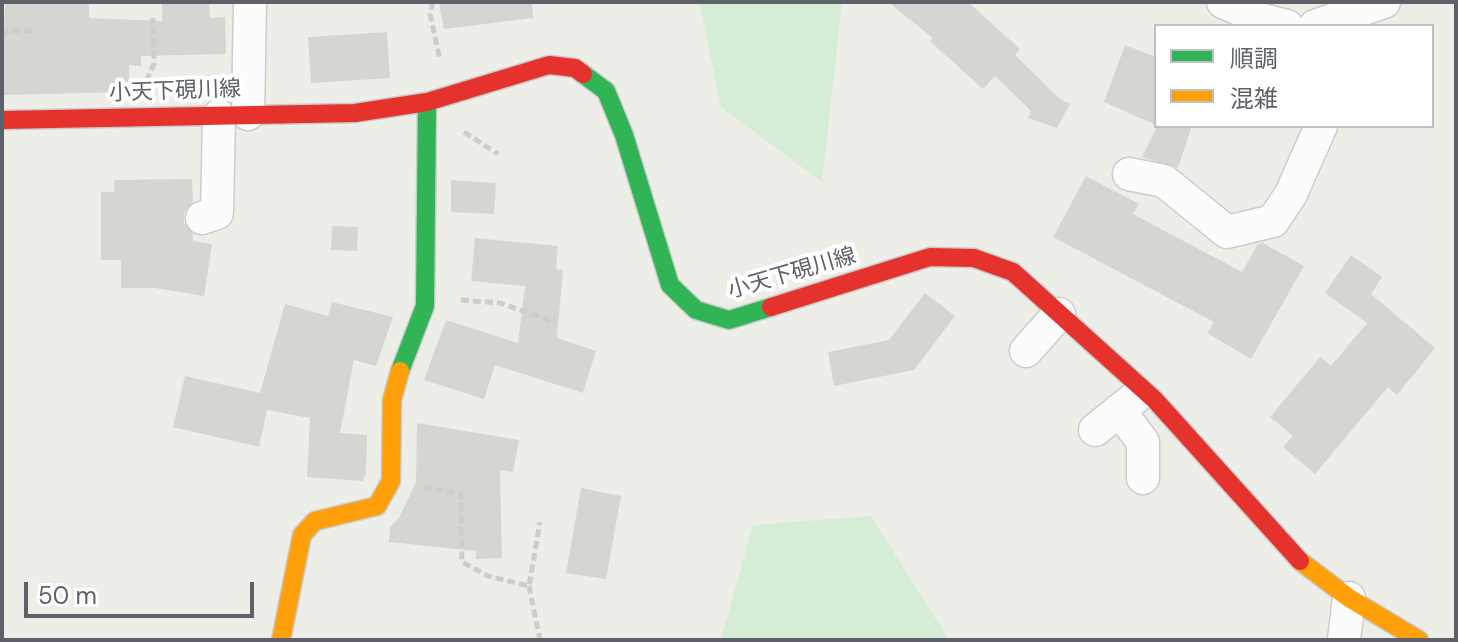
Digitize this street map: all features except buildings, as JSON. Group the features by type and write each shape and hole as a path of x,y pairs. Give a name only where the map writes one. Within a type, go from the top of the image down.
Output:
{"main road":[{"name":"小天下硯川線","path":"2,120 355,113 427,102 549,65 575,68 606,91 624,135 670,285 696,310 729,320 930,257 974,258 1013,272 1144,390 1302,564 1349,598 1419,640"},
{"path":"281,640 302,535 315,521 377,506 391,481 392,400 424,298 427,102"}],"street":[{"path":"202,218 217,213 250,2"},
{"path":"1223,2 1280,17"},
{"path":"1323,24 1372,12"},
{"path":"1129,174 1164,181 1227,232 1258,225 1273,221 1291,194 1320,128"},
{"path":"1026,351 1059,314"},
{"path":"1143,478 1143,442 1107,420 1144,390"},
{"path":"1344,640 1349,598"}],"path":[{"path":"433,2 430,14 448,96"},
{"path":"139,117 146,82 154,64 153,18"},
{"path":"2,36 8,31 37,31"},
{"path":"424,298 500,303 555,322"},
{"path":"391,470 413,485 461,494 462,562 488,576 529,586"},
{"path":"540,522 529,586 540,640"}],"green space":[{"path":"699,2 842,2 822,182 721,107"},
{"path":"871,516 949,640 721,640 753,525"}],"traffic: fast":[{"path":"583,74 606,91 624,135 670,285 696,310 729,320 771,307"},
{"path":"400,371 425,306 427,102"}],"traffic: slow":[{"path":"281,640 302,535 315,521 377,506 391,481 392,400 400,371"},
{"path":"1300,561 1349,598 1419,640"}],"traffic: jam":[{"path":"2,120 355,113 427,102 549,65 575,68 583,74"},
{"path":"771,307 930,257 974,258 1013,272 1155,400 1300,561"}]}
